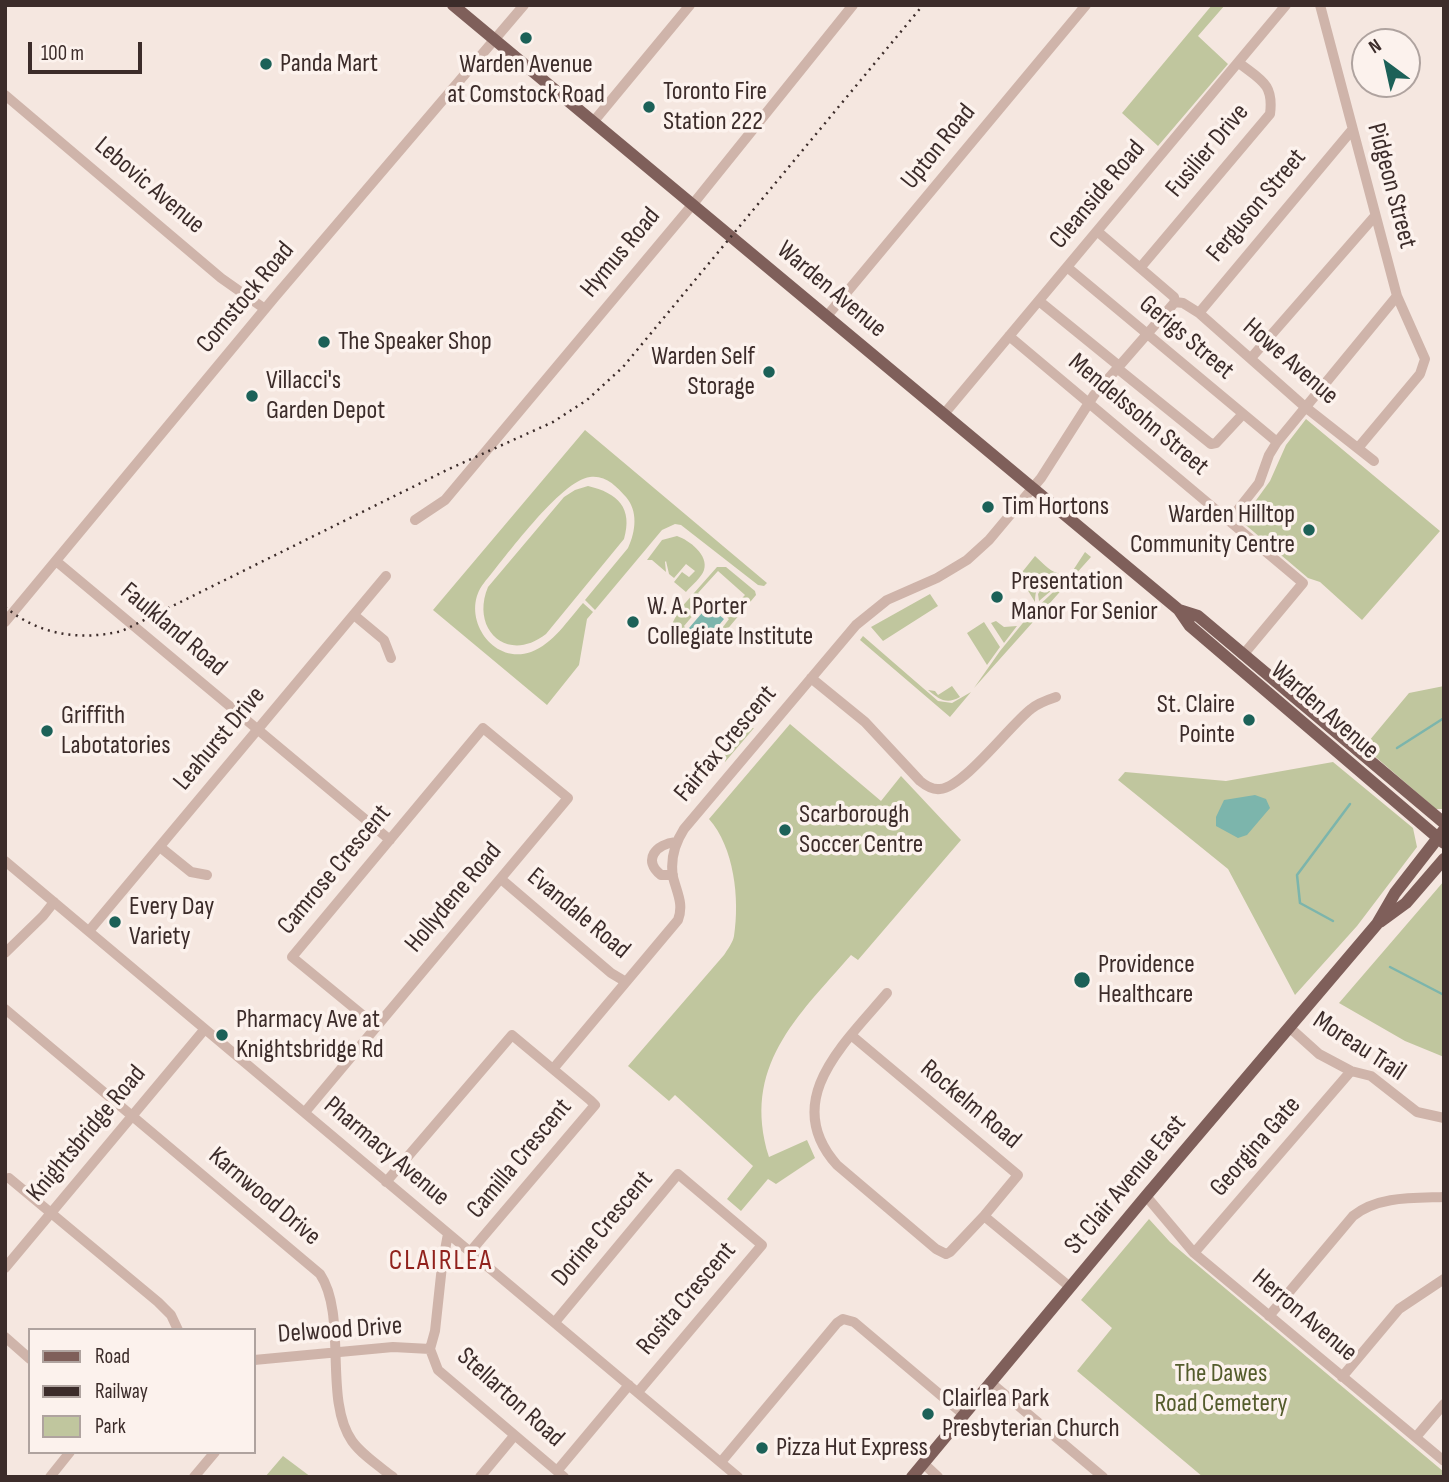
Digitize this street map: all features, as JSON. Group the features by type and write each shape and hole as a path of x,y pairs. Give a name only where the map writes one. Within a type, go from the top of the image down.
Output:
{"main road":[{"name":"Warden Avenue","path":"453,5 1179,610 1189,626 1442,837"},
{"name":"Warden Avenue","path":"1179,610 1198,616 1444,823"},
{"name":"St Clair Avenue East","path":"912,1477 1377,924 1395,893 1442,837"},
{"name":"St Clair Avenue East","path":"1377,924 1406,903 1444,859"}],"street":[{"name":"Comstock Road","path":"5,622 265,309 524,5"},
{"path":"594,121 690,5"},
{"name":"Hymus Road","path":"415,520 445,500 693,204 853,5"},
{"name":"Upton Road","path":"827,316 1086,5"},
{"name":"Cleanside Road","path":"944,414 1286,5"},
{"name":"Pidgeon Street","path":"1320,5 1397,296 1425,359 1420,374 1358,448"},
{"name":"Fusilier Drive","path":"1140,268 1270,114 1272,97 1265,83 1239,63"},
{"name":"Lebovic Avenue","path":"5,95 221,278 265,309"},
{"name":"Ferguson Street","path":"1199,313 1352,130"},
{"path":"1251,358 1375,216"},
{"name":"Howe Avenue","path":"1097,231 1174,297 1172,304 1183,303 1199,313 1304,406 1374,461"},
{"name":"Gerigs Street","path":"1067,267 1277,442"},
{"path":"1229,521 1259,483 1277,442 1397,296"},
{"path":"1039,301 1211,444 1221,439 1243,414"},
{"name":"Fairfax Crescent","path":"553,1069 678,920 682,909 673,875 672,859 676,842 684,829 856,625 887,600 937,578 967,560 989,540 1032,488 1090,406 1094,395 1172,304"},
{"name":"Mendelssohn Street","path":"1009,336 1303,583 1243,655"},
{"name":"Faulkland Road","path":"56,561 390,840"},
{"name":"Leahurst Drive","path":"89,931 386,576"},
{"path":"354,615 384,640 391,657"},
{"path":"811,678 865,722 920,781 929,788 938,790 948,787 984,757 1029,710 1056,697"},
{"name":"Camrose Crescent","path":"376,1026 292,957 483,728"},
{"name":"Hollydene Road","path":"304,1112 568,798 483,728"},
{"name":"Fairfax Crescent","path":"673,875 662,876 653,869 651,861 663,846 676,842"},
{"path":"160,847 191,872 207,875"},
{"name":"Pharmacy Avenue","path":"5,861 738,1477"},
{"name":"Evandale Road","path":"501,879 611,973 626,982"},
{"path":"5,953 54,902"},
{"path":"887,993 827,1066 816,1092 814,1109 817,1127 830,1157 942,1252 946,1254 955,1249 984,1216 1070,1287"},
{"name":"Karnwood Drive","path":"5,1009 320,1273 330,1302 341,1409 346,1428 352,1441 393,1477"},
{"name":"Moreau Trail","path":"1289,1027 1319,1054 1351,1071 1371,1076 1405,1105 1417,1112 1444,1118"},
{"name":"Knightsbridge Road","path":"5,1268 204,1030"},
{"path":"387,1182 512,1035 553,1069"},
{"name":"Rockelm Road","path":"852,1035 1018,1175 984,1216"},
{"name":"Camilla Crescent","path":"470,1252 595,1105 553,1069"},
{"name":"Georgina Gate","path":"1194,1253 1351,1071"},
{"name":"Dorine Crescent","path":"555,1322 678,1174 720,1210"},
{"path":"9,1178 165,1309 177,1328"},
{"name":"Herron Avenue","path":"1146,1196 1194,1253 1444,1461"},
{"path":"1269,1316 1353,1216 1364,1207 1389,1200 1444,1197"},
{"name":"Rosita Crescent","path":"634,1389 762,1245 720,1210"},
{"name":"Stellarton Road","path":"448,1234 435,1331 430,1349 438,1370 560,1474"},
{"path":"1342,1377 1399,1309 1444,1279"},
{"path":"721,1462 843,1319 854,1322 963,1414"},
{"path":"5,1338 28,1357"},
{"name":"Delwood Drive","path":"256,1360 393,1347 430,1349"},
{"path":"990,1382 1103,1477"},
{"path":"560,1474 634,1389"},
{"path":"1416,1437 1444,1404"},
{"path":"480,1477 514,1436"},
{"path":"50,1477 68,1454"},
{"path":"194,1477 213,1454"},
{"path":"923,1463 938,1477"}],"green space":[{"path":"1212,5 1225,5 1198,36 1228,64 1158,146 1122,113"},
{"path":"1306,419 1440,531 1362,620 1320,582 1308,578 1241,521 1270,481 1286,445"},
{"path":"585,430 767,583 764,586 758,585 681,525 675,524 662,530 595,610 585,600 628,548 633,535 634,515 626,497 610,482 596,477 578,481 564,491 534,522 484,583 477,595 475,609 477,622 492,644 503,651 516,654 531,652 546,643 560,631 583,603 593,612 587,619 579,665 547,705 433,610"},
{"path":"588,486 608,493 621,504 626,519 624,539 546,634 532,642 506,644 488,629 484,617 488,587 564,497"},
{"path":"677,536 697,549 705,564 701,576 686,592 674,582 682,572 689,577 695,571 686,564 674,578 669,574 666,561 666,572 652,560 647,560 662,540"},
{"path":"1085,552 1091,557 974,688 1031,613 1068,578"},
{"path":"1035,556 1054,572 1067,573 1062,580 1046,576 1037,588 1035,602 1019,576"},
{"path":"717,567 726,567 755,591 756,595 725,632 708,647 729,619 725,616 745,595 718,571 698,593 706,600 684,626 687,630 680,637 672,624 679,610"},
{"path":"1048,579 1059,584 1039,601 1038,594"},
{"path":"930,594 938,606 883,641 871,627"},
{"path":"996,621 1004,627 1017,626 1004,643 991,623"},
{"path":"984,622 1000,647 987,665 967,633"},
{"path":"863,636 938,701 952,703 971,692 950,717 860,640"},
{"path":"952,686 960,697 951,701 939,698 928,690 935,691 938,695"},
{"path":"1444,686 1444,809 1436,809 1364,747 1409,693"},
{"path":"790,724 881,801 901,776 961,840 858,960 851,955 811,1000 779,1045 768,1070 762,1096 762,1125 769,1157 807,1140 815,1158 776,1184 768,1179 741,1211 727,1199 753,1166 675,1095 669,1101 628,1066 724,955 731,943 736,921 733,874 724,844 709,819"},
{"path":"754,728 725,762 726,749 731,739 747,729"},
{"path":"1333,762 1413,828 1417,847 1357,926 1295,995 1228,869 1118,780 1125,772 1226,781"},
{"path":"1444,881 1444,1057 1405,1041 1339,1003"},
{"name":"The Dawes Road Cemetery","path":"1149,1219 1170,1242 1444,1472 1444,1477 1203,1477 1077,1371 1112,1328 1081,1300"},
{"path":"283,1456 311,1477 265,1477"}],"water":[{"path":"708,606 724,619 705,642 689,628"},
{"path":"1255,795 1266,799 1270,808 1247,835 1238,838 1216,826 1216,817 1224,800"}],"waterway":[{"path":"1397,748 1444,718"},
{"path":"1333,921 1300,903 1297,875 1350,804"},
{"path":"1390,967 1444,995"}],"railway":[{"path":"5,607 32,624 60,633 91,635 122,631 449,469 553,422 587,400 623,367 923,5"}],"place":[{"name":"Warden Avenue at Comstock Road","path":"526,38"},
{"name":"Panda Mart","path":"266,64"},
{"name":"Toronto Fire Station 222","path":"649,107"},
{"name":"The Speaker Shop","path":"324,342"},
{"name":"Warden Self Storage","path":"769,372"},
{"name":"Villacci's Garden Depot","path":"252,396"},
{"name":"Tim Hortons","path":"988,507"},
{"name":"Warden Hilltop Community Centre","path":"1309,530"},
{"name":"Presentation Manor For Senior","path":"997,597"},
{"name":"W. A. Porter Collegiate Institute","path":"633,622"},
{"name":"St. Claire Pointe","path":"1249,720"},
{"name":"Griffith Labotatories","path":"47,731"},
{"name":"Scarborough Soccer Centre","path":"785,830"},
{"name":"Every Day Variety","path":"115,922"},
{"name":"Providence Healthcare","path":"1082,980"},
{"name":"Pharmacy Ave at Knightsbridge Rd","path":"222,1035"},
{"name":"Clairlea Park Presbyterian Church","path":"928,1414"},
{"name":"Pizza Hut Express","path":"762,1448"}],"district":[{"name":"CLAIRLEA","path":"441,1262"}]}
